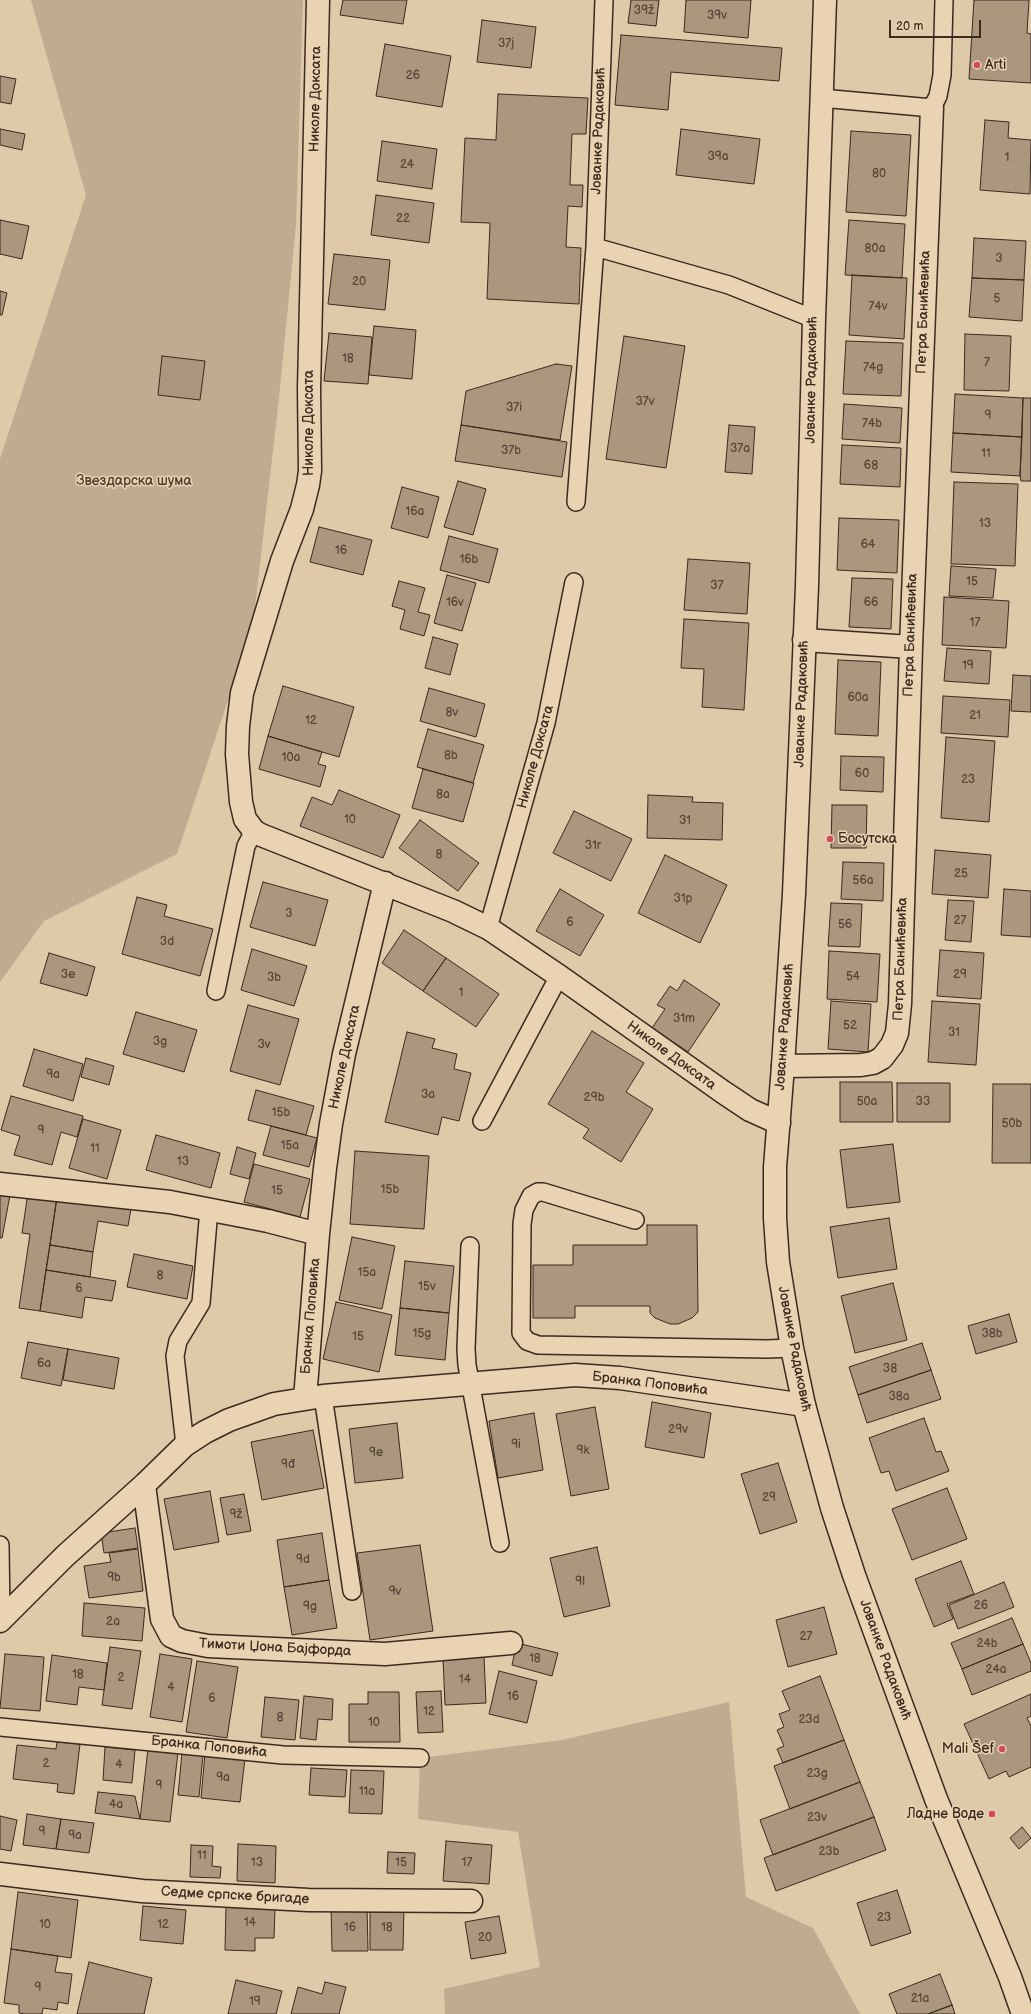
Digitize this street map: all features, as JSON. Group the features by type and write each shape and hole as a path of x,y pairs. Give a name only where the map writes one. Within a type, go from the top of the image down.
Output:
{"street":[{"name":"Николе Доксата","path":"318,0 309,389 310,471 302,509 282,561 242,693 238,726 237,754 241,802 245,819 254,831 453,911 488,928 560,976 723,1092 750,1110 779,1124"},
{"name":"Јованке Радаковић","path":"825,0 794,894 775,1167 774,1218 778,1262 792,1348 804,1405 832,1508 854,1575 936,1799 1010,1977 1023,2014"},
{"name":"Петра Банићевића","path":"783,1066 861,1065 873,1063 882,1058 892,1045 897,1033 900,1004 910,647 932,108"},
{"path":"804,640 910,647"},
{"name":"Николе Доксата","path":"318,1234 325,1168 344,1054 385,883"},
{"path":"0,1184 170,1202 209,1209 318,1234"},
{"name":"Бранка Поповића","path":"314,1397 318,1234"},
{"name":"Бранка Поповића","path":"0,1620 65,1556 144,1485 185,1445 205,1432 252,1411 274,1404 314,1397 575,1375 605,1376 804,1405"},
{"name":"Тимоти Џона Бајфорда","path":"144,1485 162,1619 171,1636 182,1641 208,1646 384,1654 511,1644"},
{"name":"Седме српске бригаде","path":"0,1874 142,1891 308,1900 471,1901"}],"lane":[{"name":"Јованке Радаковић","path":"576,502 595,247 604,0"},
{"path":"822,98 932,108 938,96 942,75 944,0"},
{"path":"595,247 729,285 814,319"},
{"name":"Николе Доксата","path":"488,928 546,723 574,582"},
{"path":"216,991 246,846 254,831"},
{"path":"482,1121 560,976"},
{"path":"635,1220 543,1192 538,1192 531,1196 524,1210 522,1224 521,1333 527,1341 538,1345 767,1349 792,1348"},
{"path":"185,1445 174,1356 178,1341 201,1303 209,1209"},
{"path":"470,1246 466,1349 500,1543"},
{"name":"Бранка Поповића","path":"314,1397 352,1591"},
{"name":"Бранка Поповића","path":"0,1545 0,1620"},
{"name":"Бранка Поповића","path":"0,1726 283,1755 420,1758"}],"green space":[{"name":"Звездарска шума","path":"31,0 303,0 296,225 279,398 253,625 177,854 44,921 0,982 0,459 86,195"},
{"path":"729,1702 746,1897 813,1928 860,2014 445,2014 444,1989 540,1967 518,1832 418,1819 420,1758 562,1740"}],"building":[{"path":"343,0 407,0 403,24 340,15"},
{"path":"631,0 659,0 656,26 628,23"},
{"path":"686,0 751,0 748,38 684,32"},
{"path":"974,0 1029,0 1027,33 1031,34 1031,83 969,79"},
{"path":"482,20 536,27 531,68 477,62"},
{"path":"621,35 782,48 779,81 671,72 668,110 615,105"},
{"path":"385,44 451,56 442,107 376,96"},
{"path":"0,76 16,79 11,104 0,102"},
{"path":"498,94 588,98 586,134 572,134 570,185 583,185 582,207 568,206 566,247 581,248 579,304 487,299 490,223 461,222 465,138 496,140"},
{"path":"985,120 1009,122 1008,138 1031,140 1030,194 980,190"},
{"path":"0,129 25,134 22,150 0,145"},
{"path":"681,129 760,139 754,184 676,175"},
{"path":"851,131 911,135 906,216 846,212"},
{"path":"382,141 437,149 432,189 377,181"},
{"path":"376,195 434,203 429,243 371,235"},
{"path":"0,220 29,226 22,259 0,254"},
{"path":"849,220 905,224 902,278 845,275"},
{"path":"974,238 1026,241 1024,280 972,278"},
{"path":"334,254 390,260 385,310 328,304"},
{"path":"852,275 907,278 904,339 849,335"},
{"path":"972,278 1024,280 1022,321 969,317"},
{"path":"0,291 7,293 2,315 0,315"},
{"path":"374,326 416,330 412,379 369,375"},
{"path":"329,333 372,337 368,384 324,381"},
{"path":"965,334 1011,336 1009,391 964,390"},
{"path":"624,336 685,346 666,468 606,459"},
{"path":"846,341 903,343 901,396 843,394"},
{"path":"162,356 205,361 200,400 158,395"},
{"path":"556,364 572,366 560,440 461,425 466,391"},
{"path":"955,394 1023,398 1022,437 953,433"},
{"path":"1023,398 1031,398 1031,481 1021,481 1020,476"},
{"path":"844,404 902,408 900,443 842,439"},
{"path":"461,425 567,442 562,477 455,461"},
{"path":"729,425 755,427 752,474 725,472"},
{"path":"953,433 1022,437 1020,476 951,472"},
{"path":"842,445 901,448 900,487 840,484"},
{"path":"458,481 486,489 473,535 444,527"},
{"path":"954,482 1018,484 1015,566 951,564"},
{"path":"402,487 439,497 428,538 391,528"},
{"path":"839,518 899,520 897,573 837,570"},
{"path":"319,527 372,540 363,575 310,562"},
{"path":"449,536 498,549 489,583 440,570"},
{"path":"688,559 750,563 747,614 684,610"},
{"path":"951,566 996,569 993,598 949,596"},
{"path":"447,575 476,583 462,631 434,623"},
{"path":"852,578 893,579 891,629 849,627"},
{"path":"399,581 425,588 418,612 430,615 424,636 400,629 405,610 392,606"},
{"path":"944,597 1009,601 1006,648 942,645"},
{"path":"684,619 749,623 744,710 702,707 704,669 681,668"},
{"path":"433,637 458,644 450,675 425,668"},
{"path":"947,648 991,651 989,684 944,681"},
{"path":"838,660 881,662 878,736 835,734"},
{"path":"1013,675 1031,676 1031,712 1011,711"},
{"path":"283,686 354,707 339,757 268,736"},
{"path":"429,688 485,704 476,737 420,721"},
{"path":"943,696 1010,700 1008,737 941,733"},
{"path":"428,729 484,745 473,783 417,767"},
{"path":"268,736 322,752 318,764 326,766 320,787 259,769"},
{"path":"946,737 995,741 989,822 941,818"},
{"path":"841,756 884,757 883,792 840,790"},
{"path":"423,769 474,783 463,822 412,808"},
{"path":"339,790 400,815 383,858 300,826 312,797 332,805"},
{"path":"648,795 693,797 692,802 723,803 722,840 647,838"},
{"path":"832,805 867,805 866,848 831,848"},
{"path":"574,811 632,839 611,881 553,853"},
{"path":"420,820 479,863 458,891 399,848"},
{"path":"935,850 991,855 988,898 932,894"},
{"path":"665,855 727,885 700,943 638,913"},
{"path":"843,862 884,863 883,901 841,899"},
{"path":"263,882 328,900 315,946 250,927"},
{"path":"560,889 604,915 580,956 536,931"},
{"path":"1004,889 1031,891 1031,937 1001,935"},
{"path":"137,897 167,905 164,916 213,929 200,976 122,954"},
{"path":"948,900 974,901 971,942 945,940"},
{"path":"831,903 862,904 860,947 828,946"},
{"path":"404,930 446,958 423,991 382,963"},
{"path":"252,949 307,966 294,1006 241,990"},
{"path":"940,950 984,953 981,999 937,996"},
{"path":"829,951 880,954 877,1002 827,999"},
{"path":"49,953 95,967 87,996 40,983"},
{"path":"446,958 499,994 476,1027 423,991"},
{"path":"684,980 720,1004 688,1052 652,1028 665,1009 657,1005 670,986 677,991"},
{"path":"831,1001 871,1004 868,1052 828,1049"},
{"path":"932,1001 980,1004 976,1065 928,1062"},
{"path":"248,1005 299,1019 280,1085 230,1071"},
{"path":"136,1012 197,1030 184,1072 123,1054"},
{"path":"592,1031 644,1063 626,1092 653,1109 621,1162 583,1138 589,1129 548,1104"},
{"path":"407,1032 435,1039 432,1048 457,1054 454,1069 471,1073 459,1121 442,1117 438,1135 385,1122"},
{"path":"34,1049 83,1064 73,1101 23,1086"},
{"path":"86,1058 114,1066 109,1085 81,1077"},
{"path":"840,1082 892,1082 893,1122 840,1122"},
{"path":"897,1083 950,1083 950,1122 897,1122"},
{"path":"993,1084 1031,1084 1031,1163 992,1163"},
{"path":"256,1090 314,1106 306,1135 248,1120"},
{"path":"11,1096 83,1116 77,1137 61,1132 52,1165 14,1155 20,1136 1,1130"},
{"path":"83,1119 121,1130 107,1179 69,1168"},
{"path":"271,1126 317,1138 309,1167 263,1155"},
{"path":"156,1135 220,1153 211,1188 146,1170"},
{"path":"893,1144 900,1202 847,1208 840,1150"},
{"path":"237,1147 256,1153 249,1179 230,1174"},
{"path":"355,1151 429,1156 424,1229 350,1224"},
{"path":"254,1164 310,1179 300,1217 244,1202"},
{"path":"0,1193 10,1195 2,1238 0,1238"},
{"path":"28,1193 57,1197 40,1311 19,1308 30,1234 22,1233"},
{"path":"57,1197 131,1209 128,1226 98,1221 93,1252 50,1245"},
{"path":"889,1218 897,1269 838,1278 830,1227"},
{"path":"647,1225 697,1225 698,1312 692,1318 678,1324 670,1324 655,1318 650,1313 650,1306 575,1306 575,1318 533,1318 533,1265 573,1265 573,1245 647,1245"},
{"path":"352,1237 395,1246 382,1309 339,1300"},
{"path":"50,1245 93,1252 90,1277 46,1270"},
{"path":"134,1254 193,1266 187,1299 127,1287"},
{"path":"405,1261 454,1266 449,1313 400,1308"},
{"path":"46,1270 116,1281 112,1301 85,1297 82,1318 40,1311"},
{"path":"893,1283 907,1340 855,1353 841,1296"},
{"path":"336,1302 392,1315 379,1372 323,1359"},
{"path":"400,1308 449,1313 445,1360 395,1355"},
{"path":"1009,1314 1017,1342 976,1354 968,1326"},
{"path":"28,1342 68,1349 61,1386 21,1378"},
{"path":"922,1343 931,1370 858,1395 849,1367"},
{"path":"68,1349 119,1358 114,1389 63,1380"},
{"path":"931,1370 941,1399 867,1423 858,1395"},
{"path":"652,1402 711,1413 704,1458 645,1447"},
{"path":"595,1407 609,1489 571,1496 556,1414"},
{"path":"534,1413 543,1470 498,1478 489,1421"},
{"path":"924,1418 936,1452 941,1451 949,1471 896,1491 889,1471 881,1473 869,1438"},
{"path":"397,1423 403,1478 355,1483 349,1429"},
{"path":"313,1430 324,1488 262,1500 251,1442"},
{"path":"778,1463 797,1522 760,1534 741,1474"},
{"path":"947,1488 967,1539 912,1560 892,1509"},
{"path":"210,1491 219,1542 174,1550 164,1499"},
{"path":"244,1494 251,1531 227,1535 220,1498"},
{"path":"135,1528 138,1548 104,1553 101,1533"},
{"path":"322,1533 329,1580 284,1587 277,1540"},
{"path":"420,1545 433,1631 370,1640 357,1553"},
{"path":"597,1547 610,1606 564,1617 550,1558"},
{"path":"138,1549 143,1591 89,1598 84,1566 111,1562 109,1553"},
{"path":"961,1561 974,1594 947,1604 953,1619 934,1627 915,1579"},
{"path":"329,1580 337,1628 292,1635 284,1587"},
{"path":"1004,1582 1014,1607 958,1629 949,1605"},
{"path":"84,1603 145,1608 142,1641 82,1636"},
{"path":"824,1607 837,1654 788,1667 776,1620"},
{"path":"1012,1618 1023,1644 962,1669 951,1643"},
{"path":"517,1643 558,1653 552,1676 512,1665"},
{"path":"1023,1644 1031,1663 1031,1671 972,1695 962,1669"},
{"path":"110,1647 141,1651 132,1709 102,1705"},
{"path":"5,1654 44,1657 40,1711 0,1708"},
{"path":"160,1654 192,1659 182,1722 150,1717"},
{"path":"52,1655 107,1663 104,1690 79,1687 77,1705 46,1701"},
{"path":"484,1656 486,1703 445,1705 443,1658"},
{"path":"197,1661 238,1667 227,1738 186,1732"},
{"path":"499,1671 537,1681 527,1723 489,1714"},
{"path":"820,1676 844,1740 783,1763 777,1749 784,1746 777,1730 784,1727 779,1714 790,1710 782,1691"},
{"path":"441,1691 443,1732 418,1733 416,1692"},
{"path":"368,1692 399,1692 400,1742 349,1742 349,1704 368,1704"},
{"path":"1031,1694 1031,1716 1027,1718 1031,1726 1031,1767 1009,1777 1006,1771 989,1779 964,1724"},
{"path":"304,1696 333,1699 332,1720 318,1719 316,1740 300,1738"},
{"path":"265,1697 299,1700 295,1740 261,1737"},
{"path":"844,1740 860,1782 790,1809 774,1766"},
{"path":"57,1742 80,1744 74,1794 57,1792 58,1784 13,1779 17,1745 56,1749"},
{"path":"105,1747 135,1750 132,1783 103,1780"},
{"path":"148,1749 178,1752 170,1822 140,1819"},
{"path":"182,1753 203,1755 199,1797 178,1795"},
{"path":"205,1754 245,1758 240,1802 201,1798"},
{"path":"311,1768 347,1770 345,1797 309,1795"},
{"path":"351,1770 384,1771 382,1814 349,1813"},
{"path":"860,1782 874,1817 773,1855 760,1820"},
{"path":"98,1792 135,1796 140,1819 95,1813"},
{"path":"27,1814 61,1819 56,1849 23,1845"},
{"path":"0,1816 17,1820 11,1851 0,1849"},
{"path":"874,1817 886,1850 776,1891 764,1858"},
{"path":"61,1819 94,1823 89,1853 56,1849"},
{"path":"1022,1827 1031,1838 1019,1849 1010,1838"},
{"path":"446,1841 492,1845 489,1884 443,1881"},
{"path":"238,1844 276,1846 275,1883 237,1881"},
{"path":"191,1845 213,1846 212,1866 221,1867 220,1878 190,1877"},
{"path":"388,1852 415,1853 414,1874 387,1873"},
{"path":"897,1890 911,1933 871,1946 857,1903"},
{"path":"18,1892 78,1900 71,1958 11,1949"},
{"path":"370,1905 404,1905 403,1950 370,1950"},
{"path":"143,1906 186,1910 183,1944 140,1940"},
{"path":"226,1906 275,1908 274,1938 255,1938 255,1951 225,1950"},
{"path":"331,1906 367,1906 368,1951 332,1951"},
{"path":"499,1916 506,1953 471,1959 465,1922"},
{"path":"11,1949 58,1956 55,1972 72,1974 68,2004 58,2002 57,2010 43,2008 42,2014 25,2014 19,2013 19,2005 4,2003"},
{"path":"89,1962 152,1978 144,2014 77,2014"},
{"path":"940,1974 952,2005 928,2014 897,2014 889,1994"},
{"path":"236,1980 282,1991 276,2014 228,2014"},
{"path":"325,1982 346,1987 339,2014 291,2014 298,1987 322,1994"},
{"path":"952,2005 955,2014 928,2014"}],"place":[{"name":"Arti","path":"977,65"},
{"name":"Босутска","path":"830,839"},
{"name":"Mali Šef","path":"1002,1749"},
{"name":"Ладне Воде","path":"992,1814"}]}
